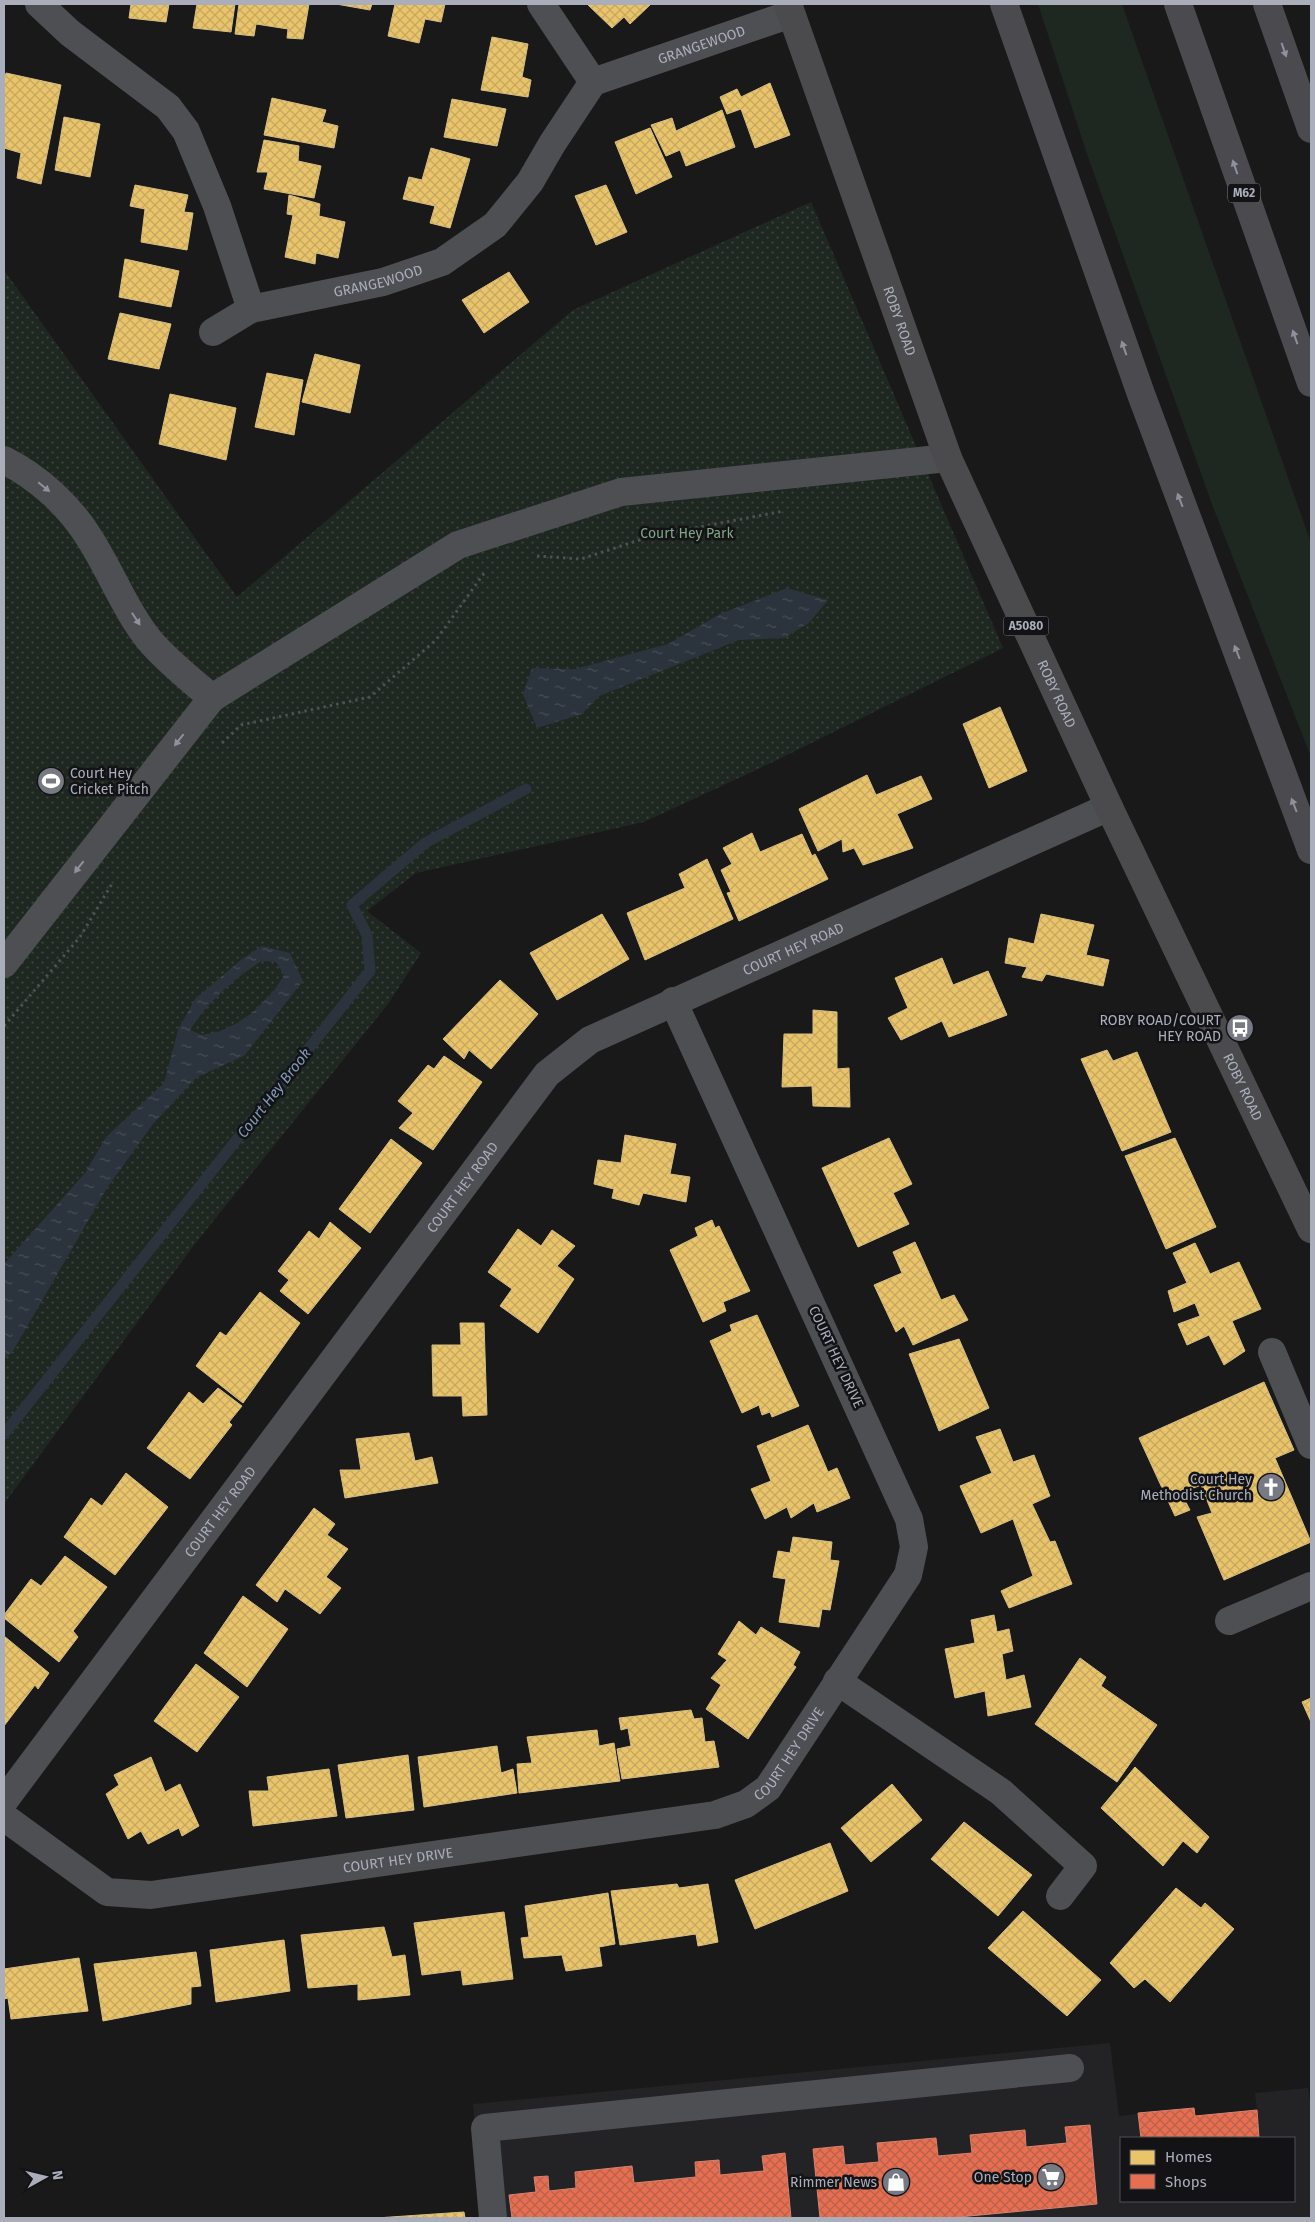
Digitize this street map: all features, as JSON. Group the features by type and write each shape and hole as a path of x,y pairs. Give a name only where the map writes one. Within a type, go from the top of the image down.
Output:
{"highway":[{"path":"1004,4 1140,394 1311,850"},
{"name":"M62","path":"1178,4 1311,383"},
{"path":"1268,4 1311,129"}],"main road":[{"name":"ROBY ROAD","path":"790,9 948,458 1109,807 1311,1229"}],"street":[{"path":"39,4 70,33 168,106 186,131 217,206 251,308 213,332"},
{"path":"542,4 593,82"},
{"name":"GRANGEWOOD","path":"251,308 383,282 442,262 495,225 501,218 530,182 552,144 593,82 790,9"},
{"path":"4,964 212,698 458,545 621,492 948,458"},
{"path":"4,460 35,480 60,500 90,538 116,589 150,641 212,698"},
{"name":"COURT HEY ROAD","path":"4,1801 547,1074 590,1040 673,1001 1109,807"},
{"name":"COURT HEY DRIVE","path":"4,1817 107,1892 151,1895 715,1816 746,1804 768,1788 908,1575 914,1547 909,1519 673,1001"},
{"path":"1272,1352 1311,1445"},
{"path":"1229,1622 1311,1586"},
{"path":"837,1681 1001,1792 1083,1866 1060,1896"},
{"path":"493,2218 486,2128 1070,2068"}],"path":[{"path":"535,556 581,559 652,536 786,511"},
{"path":"221,744 241,725 370,697 436,640 486,569"},
{"path":"4,1026 80,936 116,878"}],"shaded area":[{"path":"1110,2043 1119,2116 1194,2108 1195,2116 1257,2110 1255,2093 1308,2088 1311,2107 1311,2218 482,2218 473,2104"}],"green space":[{"path":"1038,4 1122,4 1311,543 1311,757 1213,507 1087,154"},
{"name":"Court Hey Park","path":"811,202 1003,648 773,762 644,822 416,873 367,911 421,953 388,1004 194,1245 4,1504 4,270 237,597 573,310"}],"water":[{"path":"787,588 828,600 809,623 784,638 739,640 599,696 582,714 537,728 523,694 532,668 575,669 668,644 720,614"},
{"path":"262,946 290,953 303,981 244,1056 197,1077 153,1124 107,1188 13,1351 4,1359 4,1264 85,1173 106,1137 164,1083 178,1030 195,999 242,959","holes":["262,961 276,962 284,975 273,992 252,1013 221,1031 202,1035 190,1030 222,991 242,975"]}],"building: Homes":[{"path":"131,4 169,4 166,22 129,18"},
{"path":"197,4 235,4 231,32 193,28"},
{"path":"239,4 309,4 303,39 287,38 288,29 256,24 254,36 235,34"},
{"path":"336,4 372,4 370,10"},
{"path":"395,4 445,4 441,22 425,19 419,43 388,36"},
{"path":"587,4 651,4 630,24 624,17 612,28"},
{"path":"492,37 528,44 522,77 531,80 528,97 481,90"},
{"path":"6,73 61,85 41,184 17,178 21,153 4,148 4,82"},
{"path":"770,83 790,135 755,148 741,109 727,114 720,97 737,89 741,97"},
{"path":"272,98 326,110 322,122 338,126 334,148 264,135"},
{"path":"452,99 506,109 497,146 444,137"},
{"path":"722,110 735,147 686,166 680,150 666,156 651,125 672,118 676,131"},
{"path":"64,117 100,124 90,177 55,170"},
{"path":"650,128 672,177 636,194 615,142"},
{"path":"264,140 299,146 298,161 321,166 314,198 264,189 268,172 257,172"},
{"path":"431,148 470,159 450,228 430,223 435,206 403,199 409,177 422,180"},
{"path":"135,185 188,195 184,212 193,213 187,250 141,242 145,209 130,206"},
{"path":"606,185 627,232 596,245 575,196"},
{"path":"289,195 320,204 319,216 345,222 338,258 316,253 315,264 285,257 293,215 287,214"},
{"path":"125,259 179,271 171,307 119,297"},
{"path":"509,272 529,302 484,333 462,300"},
{"path":"120,313 171,324 159,369 108,359"},
{"path":"315,354 360,365 350,413 302,402"},
{"path":"267,373 303,380 294,435 255,427"},
{"path":"170,394 236,408 226,460 159,444"},
{"path":"1000,707 1027,771 989,788 963,724"},
{"path":"867,775 876,795 921,776 932,799 897,814 913,848 863,865 854,848 843,852 842,839 818,851 799,809"},
{"path":"752,833 760,852 802,834 812,856 815,854 828,879 739,921 727,893 731,892 721,870 732,864 723,848"},
{"path":"707,859 733,919 645,960 627,913 685,888 679,874"},
{"path":"602,914 629,959 557,1000 530,953"},
{"path":"1041,914 1094,925 1086,955 1109,960 1103,986 1046,974 1042,981 1022,977 1027,967 1005,963 1009,938 1034,944"},
{"path":"942,958 953,985 988,971 1007,1015 949,1037 942,1021 901,1040 888,1018 908,1008 895,978"},
{"path":"500,980 538,1014 491,1069 469,1050 464,1059 443,1039"},
{"path":"813,1010 837,1012 837,1069 849,1068 850,1107 813,1106 812,1086 782,1087 784,1034 813,1034"},
{"path":"1107,1050 1113,1061 1137,1052 1171,1132 1122,1151 1081,1059"},
{"path":"444,1056 482,1082 433,1150 399,1128 413,1113 398,1101 428,1065 434,1069"},
{"path":"625,1135 676,1144 670,1174 690,1177 686,1202 643,1193 639,1205 612,1198 614,1189 594,1184 598,1160 621,1163"},
{"path":"889,1138 912,1184 893,1193 909,1224 858,1247 822,1168"},
{"path":"1175,1138 1216,1227 1166,1249 1125,1156"},
{"path":"391,1139 422,1163 370,1233 339,1209"},
{"path":"712,1220 715,1228 719,1226 750,1291 723,1302 726,1311 703,1322 670,1250 698,1236 695,1228"},
{"path":"330,1222 361,1248 308,1314 280,1291 289,1280 278,1271 309,1231 319,1239"},
{"path":"518,1229 541,1246 552,1230 575,1246 557,1266 574,1279 538,1333 500,1306 512,1289 488,1272"},
{"path":"915,1242 941,1300 954,1295 968,1320 913,1345 904,1326 896,1332 874,1285 902,1273 893,1252"},
{"path":"1195,1243 1210,1274 1239,1262 1261,1309 1232,1321 1245,1351 1224,1365 1209,1335 1187,1345 1178,1324 1200,1316 1195,1303 1174,1312 1168,1291 1187,1283 1173,1253"},
{"path":"260,1292 300,1323 243,1403 196,1366 220,1332 226,1336"},
{"path":"757,1315 799,1406 772,1417 770,1412 762,1415 759,1405 742,1413 710,1341 732,1331 730,1325"},
{"path":"460,1323 484,1323 487,1415 463,1416 462,1396 433,1396 432,1345 461,1345"},
{"path":"959,1339 989,1408 939,1431 909,1354"},
{"path":"1264,1382 1294,1450 1275,1458 1311,1542 1224,1580 1197,1517 1212,1513 1201,1485 1181,1493 1190,1510 1175,1516 1139,1438"},
{"path":"218,1388 242,1406 229,1422 232,1425 190,1479 147,1448 189,1392 203,1404"},
{"path":"808,1425 828,1472 837,1468 850,1498 817,1512 814,1503 791,1518 787,1507 765,1519 751,1489 771,1481 757,1446"},
{"path":"1000,1429 1013,1462 1034,1455 1050,1496 1032,1504 1050,1542 1055,1541 1072,1584 1009,1608 1001,1591 1033,1576 1013,1519 981,1533 960,1486 992,1473 976,1437"},
{"path":"409,1433 415,1461 432,1457 438,1483 345,1498 340,1470 361,1470 356,1439"},
{"path":"126,1473 168,1507 115,1575 64,1537 91,1498 102,1506"},
{"path":"314,1508 335,1524 327,1535 348,1549 326,1577 341,1588 320,1614 285,1589 277,1602 256,1585"},
{"path":"793,1537 832,1542 830,1560 839,1561 830,1610 822,1609 819,1627 779,1622 786,1579 773,1577 778,1551 790,1553"},
{"path":"65,1556 107,1587 73,1631 78,1637 59,1662 4,1618 4,1615 31,1579 41,1586"},
{"path":"243,1596 288,1629 247,1687 204,1653"},
{"path":"994,1615 997,1632 1009,1629 1013,1651 1002,1654 1006,1680 1024,1675 1031,1707 988,1716 985,1691 955,1698 945,1649 975,1643 971,1620"},
{"path":"739,1621 756,1635 761,1627 800,1652 793,1665 796,1667 748,1739 706,1709 721,1685 711,1678 727,1660 718,1654"},
{"path":"4,1636 49,1673 38,1689 35,1685 4,1726"},
{"path":"1080,1658 1106,1677 1101,1686 1157,1725 1117,1782 1035,1724"},
{"path":"196,1664 239,1697 197,1752 154,1721"},
{"path":"1311,1698 1311,1722 1302,1702"},
{"path":"691,1710 694,1719 702,1718 705,1742 714,1741 719,1767 622,1779 617,1749 631,1746 628,1728 621,1730 619,1718"},
{"path":"597,1730 599,1746 614,1743 620,1781 519,1793 517,1764 532,1763 527,1737"},
{"path":"497,1746 501,1773 513,1769 517,1793 424,1807 418,1757"},
{"path":"408,1755 414,1810 346,1818 338,1765"},
{"path":"151,1757 165,1792 180,1784 199,1826 182,1836 179,1828 148,1844 141,1831 128,1839 106,1794 119,1785 114,1775"},
{"path":"1135,1767 1209,1837 1197,1853 1183,1841 1163,1866 1101,1808"},
{"path":"329,1769 337,1816 253,1826 249,1791 269,1791 267,1777"},
{"path":"892,1784 922,1820 871,1862 841,1828"},
{"path":"964,1822 1032,1875 998,1916 931,1859"},
{"path":"830,1843 848,1891 755,1929 735,1880"},
{"path":"677,1884 679,1888 708,1884 718,1942 698,1946 696,1934 620,1945 611,1891"},
{"path":"1176,1888 1201,1908 1205,1903 1234,1929 1170,2002 1145,1979 1134,1988 1110,1963"},
{"path":"608,1893 615,1944 599,1947 602,1966 566,1971 562,1955 524,1958 521,1938 529,1937 525,1906"},
{"path":"1023,1911 1101,1980 1067,2016 988,1948"},
{"path":"504,1912 513,1979 463,1985 461,1970 422,1975 414,1923"},
{"path":"384,1927 392,1957 405,1955 410,1995 358,2000 358,1984 308,1988 301,1935"},
{"path":"284,1940 290,1991 216,2002 210,1950"},
{"path":"196,1952 201,1986 191,1987 191,2004 103,2021 94,1964"},
{"path":"79,1958 88,2011 11,2019 8,1998 4,1999 4,1969"},
{"path":"464,2212 465,2218 376,2218"}],"building: Shops":[{"path":"1194,2108 1195,2116 1257,2110 1259,2137 1141,2137 1138,2113"},
{"path":"1090,2125 1097,2204 948,2218 820,2218 813,2149 843,2146 845,2165 879,2162 877,2143 936,2138 938,2156 972,2153 970,2135 1025,2130 1026,2147 1067,2143 1065,2127"},
{"path":"785,2153 791,2218 512,2218 509,2195 536,2192 534,2177 548,2176 549,2191 576,2188 575,2172 632,2166 634,2183 696,2177 695,2162 719,2160 720,2175 764,2171 762,2156"}],"waterway":[{"name":"Court Hey Brook","path":"4,1434 370,971 367,935 352,905 425,843 526,789"}],"place":[{"name":"Court Hey Cricket Pitch","path":"51,781"},
{"name":"ROBY ROAD/COURT HEY ROAD","path":"1240,1028"},
{"name":"Court Hey Methodist Church","path":"1271,1487"},
{"name":"One Stop","path":"1051,2177"},
{"name":"Rimmer News","path":"896,2182"}]}
